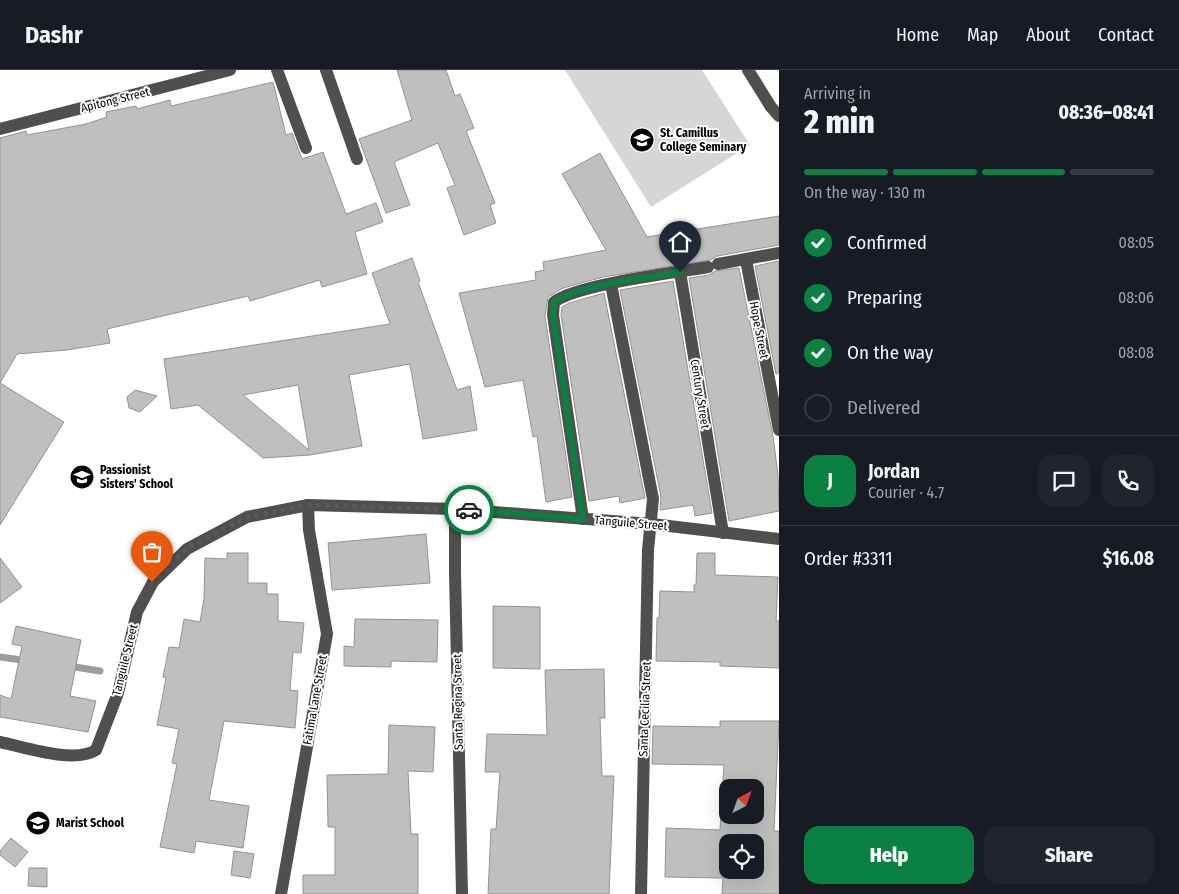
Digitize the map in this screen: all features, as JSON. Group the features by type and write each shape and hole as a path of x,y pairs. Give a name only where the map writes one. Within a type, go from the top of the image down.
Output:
{"street":[{"name":"Apitong Street","path":"0,129 230,70"},
{"path":"277,70 306,148"},
{"path":"326,70 357,159"},
{"path":"748,70 779,116"},
{"path":"583,519 553,315 554,302 561,296 611,284 779,253"},
{"name":"Hope Street","path":"746,260 779,430"},
{"name":"Century Street","path":"680,272 723,533"},
{"name":"Santa Cecilia Street","path":"611,284 653,499 648,550 640,894"},
{"name":"Tanguile Street","path":"0,742 76,756 90,754 96,750 118,693 137,612 152,582 187,548 247,517 308,505 456,509 652,524 779,539"},
{"name":"Fatima Lane Street","path":"281,894 327,634 308,530 308,505"},
{"name":"Santa Regina Street","path":"456,509 455,572 462,894"}],"shaded area":[{"path":"565,70 702,70 750,145 651,207"}],"building":[{"path":"397,70 446,70 455,96 460,94 474,128 466,131 495,203 490,205 496,223 464,235 447,188 455,185 438,143 394,162 410,205 386,213 359,139 412,120"},
{"path":"273,82 286,135 292,133 302,159 323,152 346,214 376,203 383,222 355,232 367,274 322,287 320,280 250,301 248,296 107,329 110,343 67,350 17,354 0,383 0,138 26,131 27,135 86,124 107,117 106,112 136,106 137,109 170,100 171,106"},
{"path":"600,153 647,237 779,216 779,245 717,256 711,260 603,277 563,288 548,297 545,316 572,497 546,502 537,436 533,437 523,380 485,387 459,293 536,280 535,272 544,270 543,262 606,250 562,174"},
{"path":"412,258 420,281 418,282 457,390 470,386 477,430 423,439 410,364 349,375 362,446 310,455 263,458 198,405 171,409 164,359 390,324 372,273","holes":["298,385 309,450 243,395"]},
{"path":"779,261 779,373 776,374 755,266"},
{"path":"739,268 773,436 778,475 779,511 729,521 689,278 709,275 715,271"},
{"path":"673,281 712,513 695,516 693,505 660,510 661,497 620,290"},
{"path":"604,293 645,498 620,503 619,496 589,501 561,315 562,307 569,303"},
{"path":"0,383 64,422 0,525"},
{"path":"135,390 157,396 140,412 129,408 127,397"},
{"path":"426,534 430,583 332,590 328,543"},
{"path":"227,553 248,553 248,583 267,583 267,594 278,594 278,621 304,623 301,653 293,652 290,690 298,691 295,728 224,721 209,800 249,806 243,848 196,841 194,853 160,847 177,764 172,763 179,729 157,725 166,678 163,677 169,647 179,648 184,619 200,622 204,599 205,558 227,559"},
{"path":"697,553 715,553 715,575 778,577 776,621 779,621 779,668 720,666 720,662 656,661 660,591 694,592"},
{"path":"0,558 22,587 0,603"},
{"path":"493,606 540,607 540,669 493,668"},
{"path":"355,619 438,620 437,662 391,661 391,667 344,666 344,646 354,647"},
{"path":"16,626 81,640 70,696 96,701 88,732 0,717 0,695 11,699 22,646 12,644"},
{"path":"604,669 605,718 600,718 602,776 614,776 609,894 488,894 491,829 496,829 500,772 485,772 487,734 547,735 545,670"},
{"path":"720,721 779,721 774,831 779,831 779,894 722,894 723,879 764,879 764,834 719,834 719,878 665,877 666,828 720,830 720,824 764,824 764,779 723,779 724,765 652,764 653,726 720,727"},
{"path":"389,725 435,727 433,772 408,771 411,834 418,834 418,894 303,894 303,875 335,875 335,827 328,827 327,775 388,774"},
{"path":"11,838 28,852 15,867 0,855 0,851"},
{"path":"234,851 254,854 250,878 231,875"},
{"path":"29,868 47,868 47,887 28,886"}],"waterway":[{"path":"0,657 28,661"},
{"path":"69,666 100,671"}],"way so far":[{"path":"152,582 187,548 247,517 308,505 469,510"}],"place":[{"name":"St. Camillus College Seminary","path":"642,140"},
{"name":"Passionist Sisters' School","path":"82,477"},
{"name":"Marist School","path":"38,823"}],"route":[{"path":"469,510 583,519 553,315 554,302 561,296 611,284 680,272"}]}
